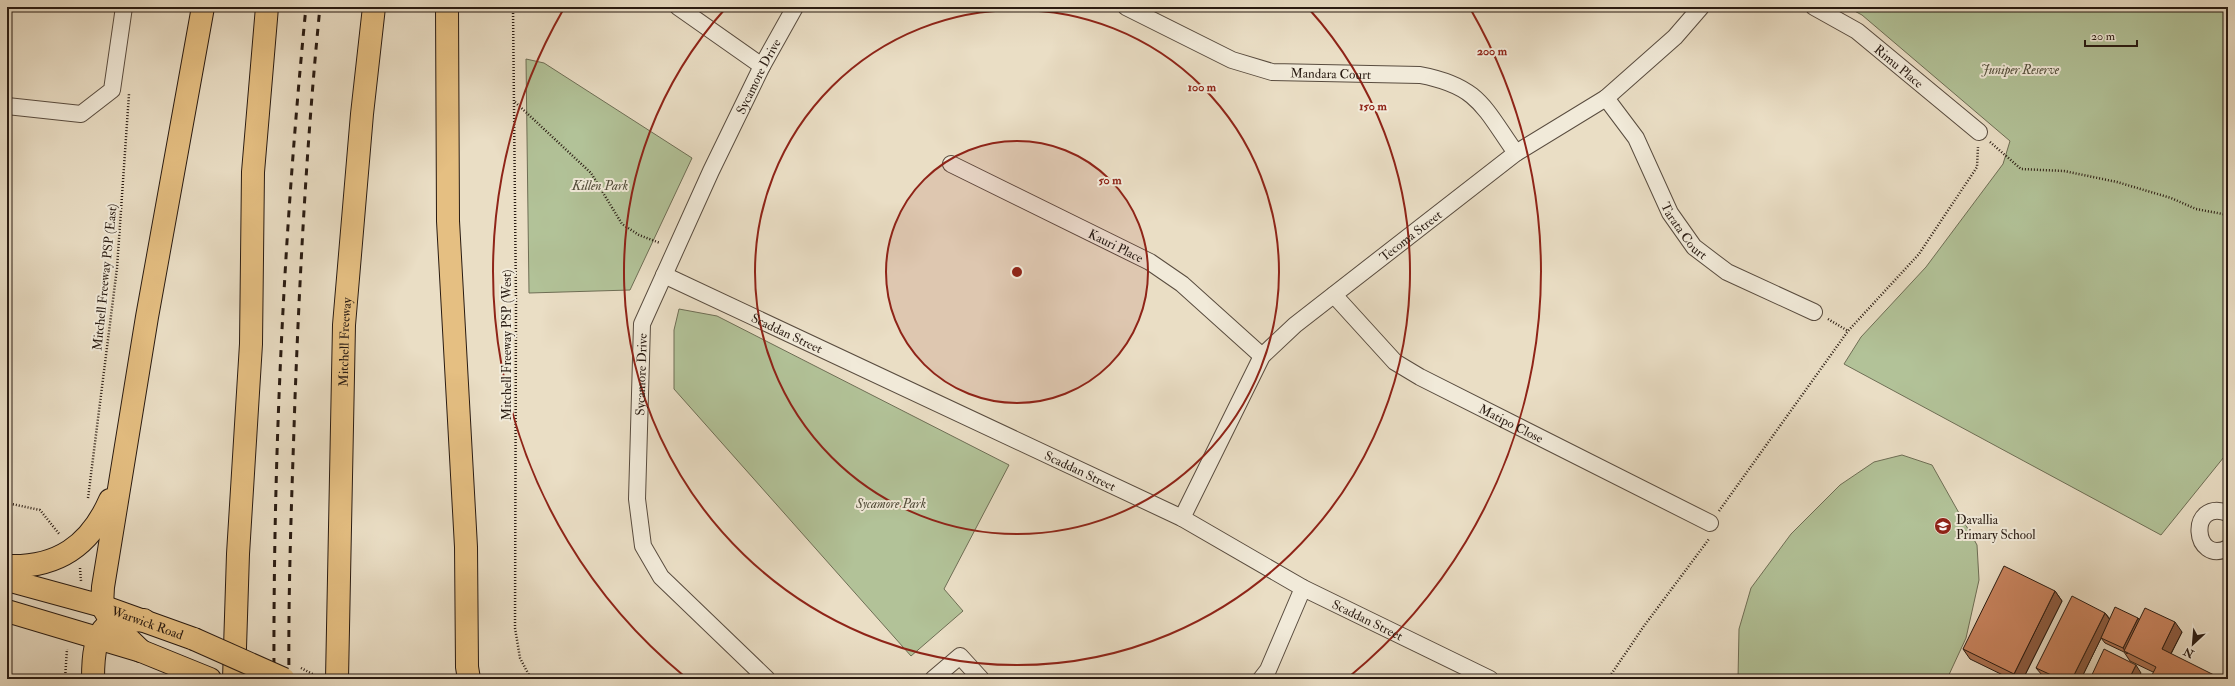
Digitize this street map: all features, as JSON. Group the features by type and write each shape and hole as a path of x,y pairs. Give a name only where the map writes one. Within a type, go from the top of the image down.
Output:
{"main road":[{"path":"93,679 93,665 104,622 103,587 118,483 203,7"},
{"path":"234,679 238,554 251,344 253,172 267,7"},
{"name":"Mitchell Freeway","path":"337,679 344,325 362,114 374,7"},
{"path":"447,7 448,221 466,547 467,675"},
{"path":"7,566 32,567 49,563 71,550 94,529 107,507 118,483"},
{"name":"Warwick Road","path":"7,580 104,622 141,651 201,675"},
{"name":"Warwick Road","path":"7,611 104,622 144,620 194,639 284,679"}],"street":[{"path":"7,106 81,114 112,90 124,7"},
{"path":"678,7 762,66"},
{"name":"Sycamore Drive","path":"767,679 661,577 643,546 637,499 642,324 762,66 795,7"},
{"name":"Mandara Court","path":"1126,7 1232,60 1265,70 1420,75 1442,79 1460,86 1475,96 1516,153"},
{"name":"Tecoma Street","path":"1182,518 1262,356 1295,325 1516,153 1606,98 1675,37 1701,7"},
{"name":"Rimu Place","path":"1814,7 1857,31 1979,132"},
{"name":"Tarata Court","path":"1606,98 1636,138 1670,213 1694,247 1727,272 1814,312"},
{"name":"Kauri Place","path":"951,164 1150,262 1182,284 1262,356"},
{"name":"Scaddan Street","path":"664,275 1182,518 1303,588 1490,679"},
{"name":"Matipo Close","path":"1334,295 1395,362 1420,377 1710,530"},
{"path":"2228,513 2216,511 2209,513 2200,523 2198,532 2204,544 2209,549 2218,551 2228,548"},
{"path":"1261,679 1268,670 1303,588"},
{"path":"933,679 960,656 981,679"}],"path":[{"name":"Mitchell Freeway PSP (West)","path":"513,7 516,295 515,628 520,658 531,679"},
{"name":"Mitchell Freeway PSP (East)","path":"88,500 117,268 129,89"},
{"path":"514,102 591,173 622,224 639,235 676,249"},
{"path":"1979,132 2021,169 2064,171 2109,181 2171,198 2196,209 2228,215"},
{"path":"1608,679 1848,331 1918,254 1977,168 1979,132"},
{"path":"1814,312 1848,331"},
{"path":"7,503 40,510 64,540"},
{"path":"65,679 67,649"}],"green space":[{"name":"Juniper Reserve","path":"1847,7 2228,7 2228,452 2161,535 1844,364 1861,337 1926,267 2003,164 2010,141 1862,15"},
{"name":"Killen Park","path":"526,59 544,63 692,158 630,290 529,293"},
{"name":"Sycamore Park","path":"679,309 717,316 1009,465 944,589 963,611 911,656 674,389 674,330"},
{"path":"1902,455 1932,465 1977,545 1979,580 1966,638 1947,679 1738,679 1739,629 1751,588 1791,534 1840,485 1874,462"}],"building":[{"path":"2004,566 2055,591 2014,674 1963,649"},
{"path":"2072,596 2105,613 2072,679 2060,679 2036,668"},
{"path":"2115,607 2138,618 2123,648 2101,638"},
{"path":"2145,608 2175,622 2162,649 2222,679 2150,679 2156,667 2124,651"},
{"path":"2104,649 2136,665 2129,679 2090,679"}],"railway":[{"path":"274,679 275,511 281,343 298,91 306,7"},
{"path":"289,679 290,538 299,300 304,202 320,7"}],"place":[{"name":"Davallia Primary School","path":"1943,526"}]}
